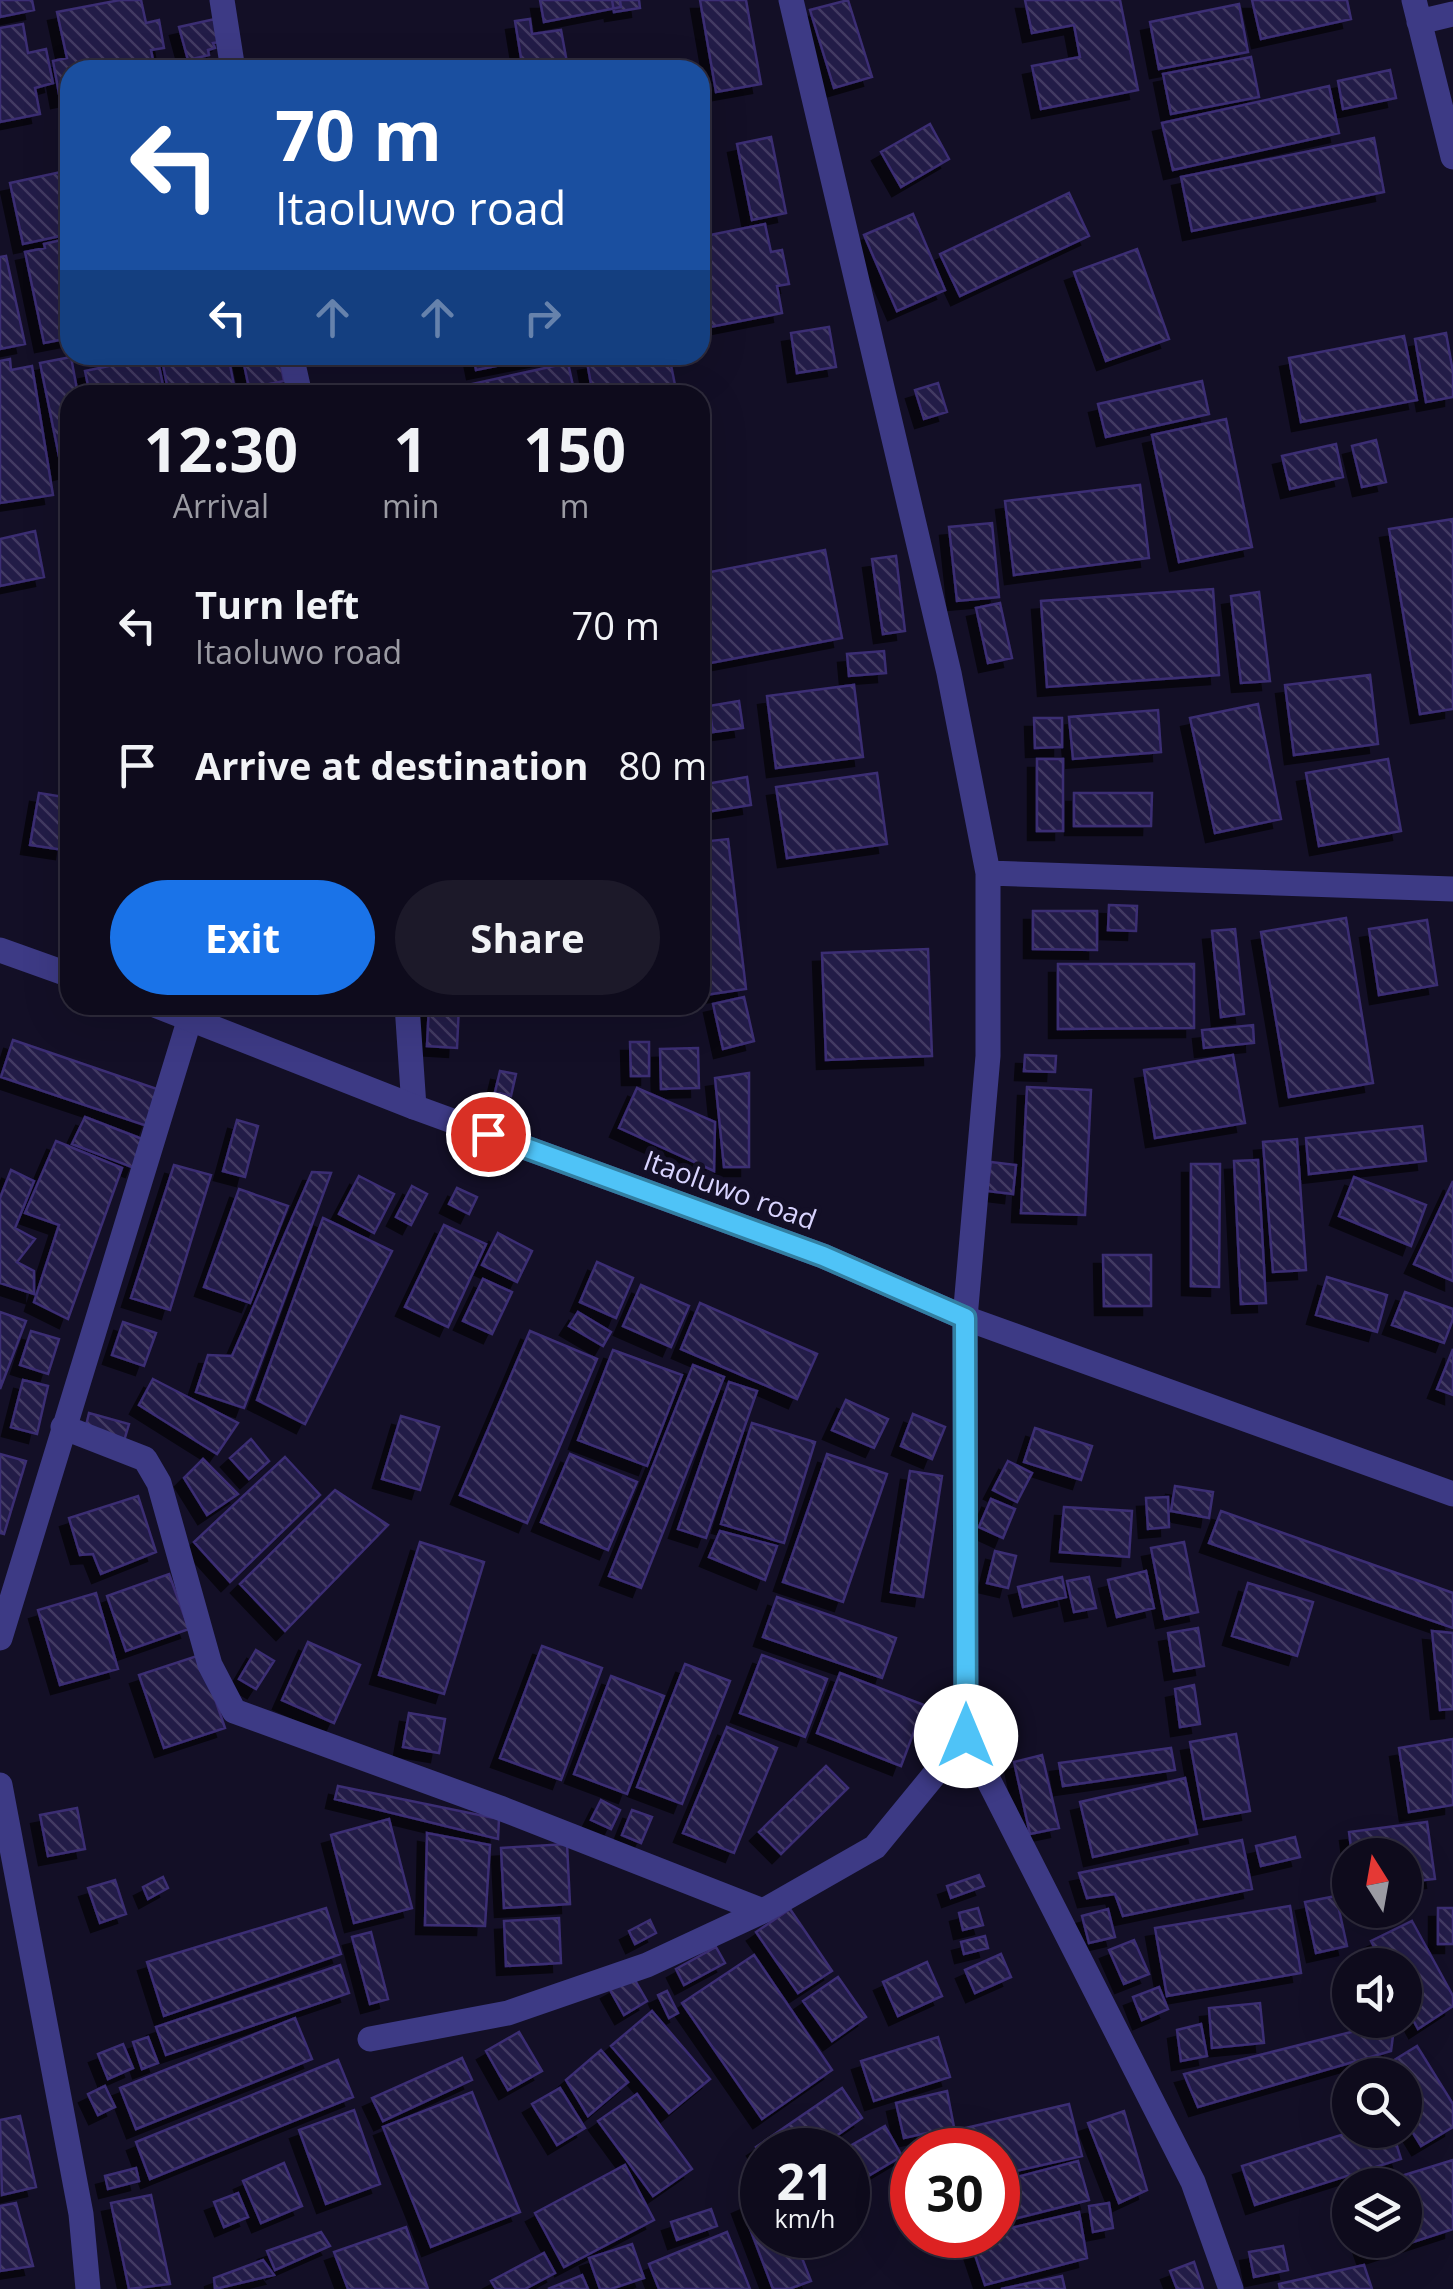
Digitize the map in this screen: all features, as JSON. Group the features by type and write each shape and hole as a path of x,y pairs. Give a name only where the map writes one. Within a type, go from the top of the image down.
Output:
{"street":[{"path":"222,0 231,60"},
{"path":"791,0 949,673 988,874 988,1056 965,1318 966,1736 1192,2182 1231,2289"},
{"path":"1453,14 1416,11 1453,157"},
{"path":"988,874 1453,889"},
{"path":"0,950 60,971"},
{"name":"Itaoluwo road","path":"182,1015 414,1107 823,1256 965,1318 1453,1494"},
{"path":"408,1015 414,1107"},
{"path":"0,1638 10,1575 63,1427 190,1018"},
{"path":"63,1427 145,1459 159,1484 210,1665 234,1711 500,1808 763,1911"},
{"path":"370,2039 508,2013 647,1965 763,1911 875,1847 966,1736"},
{"path":"0,1785 81,2214 88,2289"}],"building":[{"path":"0,0 32,0 34,10 0,17"},
{"path":"141,0 146,23 159,20 164,48 151,50 153,60 60,60 60,99 53,61 67,58 57,12"},
{"path":"540,0 620,0 621,7 544,22"},
{"path":"612,0 639,0 640,8 614,12"},
{"path":"700,0 746,0 761,84 716,92"},
{"path":"848,0 872,77 834,88 810,10"},
{"path":"1025,0 1120,0 1138,90 1041,109 1032,66 1080,57 1074,25 1032,33"},
{"path":"1252,0 1347,0 1351,19 1261,39"},
{"path":"1239,4 1248,52 1159,69 1150,22"},
{"path":"215,19 220,42 213,43 215,48 208,50 209,55 188,60 179,27"},
{"path":"530,19 532,34 561,30 567,60 521,60 515,21"},
{"path":"23,24 28,53 46,49 53,83 35,88 40,114 0,122 0,28"},
{"path":"1251,57 1259,97 1171,114 1163,74"},
{"path":"1390,70 1396,98 1343,109 1338,81"},
{"path":"1329,86 1339,133 1173,170 1162,123"},
{"path":"930,124 949,159 901,187 881,152"},
{"path":"771,137 786,213 752,220 737,144"},
{"path":"1374,138 1384,192 1192,231 1181,177"},
{"path":"60,172 60,236 23,244 10,183"},
{"path":"1069,193 1089,236 960,296 940,254"},
{"path":"913,214 945,290 897,311 864,235"},
{"path":"765,224 771,252 782,250 789,284 777,286 782,313 710,327 710,235"},
{"path":"60,240 60,340 44,343 25,252 45,248 44,244"},
{"path":"1137,249 1169,339 1106,361 1074,272"},
{"path":"6,256 25,344 0,349 0,257"},
{"path":"829,327 836,367 797,373 791,333"},
{"path":"1446,333 1453,397 1426,402 1415,339"},
{"path":"1404,336 1417,400 1301,422 1289,358"},
{"path":"10,359 11,370 32,366 53,495 0,503 0,361"},
{"path":"60,359 60,365 72,365 76,385 60,385 60,461 40,363"},
{"path":"114,365 159,365 163,385 88,385 85,371"},
{"path":"163,365 230,365 234,385 167,385"},
{"path":"244,365 281,365 284,381 248,385"},
{"path":"475,365 501,365 476,370"},
{"path":"568,365 573,385 468,385"},
{"path":"588,365 671,365 675,385 591,385"},
{"path":"1202,381 1209,414 1106,437 1098,404"},
{"path":"938,383 947,412 924,419 915,390"},
{"path":"1226,419 1252,547 1179,562 1152,435"},
{"path":"1376,440 1386,482 1362,487 1352,446"},
{"path":"1336,444 1343,477 1290,489 1282,456"},
{"path":"1140,485 1149,558 1014,575 1005,501"},
{"path":"1453,519 1453,709 1420,714 1389,529"},
{"path":"992,523 999,597 957,601 949,527"},
{"path":"35,531 44,577 0,586 0,539"},
{"path":"825,550 842,638 710,663 710,572"},
{"path":"896,556 905,631 883,634 872,559"},
{"path":"1213,589 1219,675 1047,687 1041,601"},
{"path":"1259,592 1270,681 1241,683 1231,596"},
{"path":"1000,603 1012,658 988,663 976,608"},
{"path":"884,651 886,673 849,676 847,654"},
{"path":"1370,675 1378,744 1294,755 1285,685"},
{"path":"854,685 863,757 776,768 767,696"},
{"path":"739,701 743,728 713,732 710,706"},
{"path":"1258,704 1281,819 1215,833 1190,718"},
{"path":"1158,710 1161,752 1073,759 1069,717"},
{"path":"1034,718 1062,718 1062,747 1035,748"},
{"path":"1037,759 1063,759 1063,831 1037,831"},
{"path":"1388,759 1401,831 1319,846 1306,773"},
{"path":"877,773 887,844 787,858 776,787"},
{"path":"747,777 751,805 710,811 710,783"},
{"path":"39,793 60,796 60,849 30,845"},
{"path":"1074,793 1152,793 1151,826 1074,826"},
{"path":"728,839 746,989 710,994 710,841"},
{"path":"1109,905 1137,906 1136,931 1108,930"},
{"path":"1033,911 1097,911 1097,950 1033,949"},
{"path":"1346,918 1373,1083 1289,1097 1261,932"},
{"path":"1427,920 1437,985 1379,995 1369,929"},
{"path":"1235,929 1244,1014 1221,1017 1212,931"},
{"path":"928,949 932,1056 826,1060 822,953"},
{"path":"1058,964 1194,964 1194,1028 1058,1029"},
{"path":"744,997 754,1041 723,1049 713,1004"},
{"path":"429,1015 459,1015 457,1048 427,1046"},
{"path":"1253,1025 1254,1043 1204,1048 1202,1030"},
{"path":"13,1040 160,1090 147,1126 1,1077"},
{"path":"630,1042 649,1042 649,1076 631,1076"},
{"path":"698,1048 699,1088 661,1089 660,1049"},
{"path":"1025,1055 1056,1056 1055,1072 1024,1071"},
{"path":"1233,1055 1245,1123 1155,1138 1144,1070"},
{"path":"500,1071 516,1074 511,1096 495,1092"},
{"path":"749,1073 749,1167 724,1167 715,1078"},
{"path":"1027,1087 1091,1090 1085,1215 1021,1213"},
{"path":"637,1088 715,1122 714,1171 619,1128"},
{"path":"85,1117 145,1140 134,1168 72,1144"},
{"path":"237,1120 258,1126 245,1177 223,1171"},
{"path":"1422,1126 1426,1161 1309,1174 1306,1138"},
{"path":"1297,1139 1306,1270 1273,1272 1263,1142"},
{"path":"56,1141 122,1168 68,1319 34,1302 59,1225 25,1213"},
{"path":"1258,1160 1266,1303 1241,1304 1234,1161"},
{"path":"991,1162 1016,1165 1013,1194 987,1191"},
{"path":"1191,1164 1220,1164 1219,1287 1191,1286"},
{"path":"174,1165 211,1175 170,1310 131,1298"},
{"path":"11,1170 34,1181 15,1228 35,1239 17,1262 34,1271 34,1294 0,1283 0,1198"},
{"path":"312,1172 331,1173 244,1408 196,1392 208,1355 232,1356"},
{"path":"359,1176 394,1194 374,1233 339,1214"},
{"path":"1354,1177 1426,1205 1411,1246 1339,1216"},
{"path":"1453,1181 1453,1281 1414,1264"},
{"path":"412,1186 427,1194 411,1225 396,1217"},
{"path":"457,1188 477,1197 469,1214 449,1204"},
{"path":"239,1189 288,1206 250,1303 204,1287"},
{"path":"323,1218 392,1251 305,1424 257,1400"},
{"path":"444,1225 486,1244 448,1327 405,1307"},
{"path":"498,1233 532,1251 517,1282 482,1265"},
{"path":"1103,1255 1151,1255 1151,1306 1104,1306"},
{"path":"597,1262 633,1278 616,1318 580,1302"},
{"path":"1327,1277 1387,1295 1377,1332 1316,1315"},
{"path":"483,1279 512,1292 492,1334 463,1321"},
{"path":"641,1285 689,1306 671,1347 623,1326"},
{"path":"1405,1292 1453,1309 1444,1343 1392,1325"},
{"path":"700,1303 817,1354 797,1399 681,1349"},
{"path":"0,1312 26,1321 0,1389"},
{"path":"578,1312 611,1332 603,1346 569,1326"},
{"path":"123,1322 156,1333 144,1366 112,1355"},
{"path":"31,1331 59,1339 48,1374 20,1365"},
{"path":"530,1331 597,1359 527,1523 460,1495"},
{"path":"1453,1349 1453,1395 1437,1389"},
{"path":"613,1350 682,1375 647,1466 578,1440"},
{"path":"693,1365 724,1377 641,1588 609,1576"},
{"path":"153,1379 238,1423 217,1454 139,1405"},
{"path":"23,1380 48,1386 37,1434 11,1427"},
{"path":"729,1382 757,1391 706,1538 678,1529"},
{"path":"846,1400 888,1419 874,1448 832,1430"},
{"path":"89,1413 129,1424 124,1441 85,1430"},
{"path":"913,1414 945,1427 932,1459 901,1446"},
{"path":"401,1416 439,1427 420,1490 382,1479"},
{"path":"752,1423 815,1442 784,1543 721,1524"},
{"path":"1035,1428 1092,1446 1081,1480 1024,1462"},
{"path":"251,1439 269,1461 249,1479 230,1458"},
{"path":"0,1454 26,1461 4,1534 0,1533"},
{"path":"570,1454 637,1482 608,1550 541,1522"},
{"path":"827,1454 887,1474 843,1602 783,1582"},
{"path":"285,1457 320,1495 230,1582 194,1542"},
{"path":"203,1459 238,1494 207,1515 184,1478"},
{"path":"1008,1461 1032,1473 1017,1502 993,1490"},
{"path":"910,1471 942,1476 923,1597 891,1592"},
{"path":"1175,1486 1213,1492 1209,1518 1171,1511"},
{"path":"335,1490 388,1525 285,1631 240,1584"},
{"path":"138,1496 156,1552 101,1574 93,1554 80,1555 69,1518"},
{"path":"1168,1497 1169,1527 1148,1529 1146,1498"},
{"path":"991,1499 1015,1509 1003,1538 979,1527"},
{"path":"1064,1507 1132,1511 1129,1557 1060,1552"},
{"path":"1221,1511 1453,1593 1453,1628 1209,1543"},
{"path":"720,1531 777,1546 765,1580 709,1557"},
{"path":"420,1542 484,1562 444,1694 379,1675"},
{"path":"1184,1542 1198,1612 1165,1619 1151,1548"},
{"path":"995,1551 1016,1556 1008,1588 987,1583"},
{"path":"1146,1571 1154,1608 1117,1617 1108,1580"},
{"path":"169,1574 189,1629 126,1651 107,1596"},
{"path":"1062,1577 1066,1597 1023,1607 1018,1587"},
{"path":"1089,1577 1096,1608 1074,1612 1067,1581"},
{"path":"1248,1583 1313,1602 1297,1656 1232,1636"},
{"path":"96,1593 118,1669 60,1685 38,1610"},
{"path":"777,1597 896,1638 882,1678 763,1637"},
{"path":"1198,1628 1204,1666 1174,1671 1168,1633"},
{"path":"1432,1631 1453,1633 1453,1709 1440,1710"},
{"path":"308,1642 360,1665 334,1723 282,1700"},
{"path":"542,1646 602,1668 561,1780 500,1758"},
{"path":"256,1650 274,1661 256,1689 239,1679"},
{"path":"200,1655 225,1728 164,1748 139,1675"},
{"path":"762,1655 827,1679 805,1737 740,1713"},
{"path":"685,1664 730,1681 682,1804 637,1787"},
{"path":"840,1673 924,1705 901,1766 817,1733"},
{"path":"611,1676 664,1696 627,1794 574,1774"},
{"path":"1194,1685 1200,1724 1180,1727 1175,1689"},
{"path":"409,1713 445,1719 439,1753 403,1747"},
{"path":"727,1727 777,1748 734,1853 683,1833"},
{"path":"1236,1734 1250,1811 1204,1819 1190,1742"},
{"path":"1453,1739 1453,1805 1409,1812 1399,1748"},
{"path":"1171,1748 1175,1770 1063,1786 1059,1763"},
{"path":"1042,1755 1059,1828 1030,1834 1014,1762"},
{"path":"826,1766 848,1788 781,1854 759,1832"},
{"path":"1185,1778 1197,1834 1093,1857 1080,1802"},
{"path":"338,1786 499,1819 498,1839 335,1799"},
{"path":"601,1800 620,1810 611,1829 591,1820"},
{"path":"77,1808 85,1849 48,1856 40,1815"},
{"path":"632,1810 652,1817 641,1843 622,1835"},
{"path":"389,1819 412,1908 354,1923 331,1835"},
{"path":"1427,1822 1435,1879 1422,1880 1422,1838 1350,1838 1349,1832"},
{"path":"427,1833 490,1845 485,1926 425,1925"},
{"path":"1295,1837 1300,1857 1261,1866 1256,1846"},
{"path":"1242,1840 1252,1889 1123,1916 1115,1894 1087,1898 1079,1873"},
{"path":"567,1844 570,1904 504,1908 501,1848"},
{"path":"979,1875 984,1886 951,1898 947,1886"},
{"path":"163,1877 168,1888 148,1899 143,1887"},
{"path":"115,1880 126,1914 100,1923 88,1888"},
{"path":"1332,1897 1332,1928 1343,1928 1347,1946 1316,1953 1305,1902"},
{"path":"1290,1906 1301,1973 1167,1996 1155,1928"},
{"path":"326,1908 341,1954 164,2016 147,1962"},
{"path":"978,1908 983,1925 963,1930 959,1913"},
{"path":"1438,1908 1453,1908 1453,1944 1438,1944"},
{"path":"790,1909 832,1971 798,1993 756,1932"},
{"path":"1108,1909 1115,1937 1089,1943 1082,1916"},
{"path":"559,1918 561,1963 506,1966 504,1921"},
{"path":"650,1920 656,1933 635,1944 629,1931"},
{"path":"1398,1928 1416,1928 1453,1996 1453,2006 1422,2026 1422,1948 1375,1948 1371,1941"},
{"path":"371,1932 388,1999 370,2004 352,1937"},
{"path":"985,1936 988,1948 964,1954 961,1942"},
{"path":"1134,1940 1149,1974 1124,1984 1109,1950"},
{"path":"716,1947 725,1963 684,1985 676,1969"},
{"path":"1001,1954 1011,1977 975,1993 965,1970"},
{"path":"754,1955 832,2070 762,2119 682,2003"},
{"path":"927,1962 942,1996 898,2016 883,1982"},
{"path":"340,1965 349,1993 166,2055 156,2027"},
{"path":"633,1977 647,2001 624,2015 610,1990"},
{"path":"838,1977 866,2017 832,2041 803,2001"},
{"path":"1159,1987 1168,2009 1142,2020 1133,1997"},
{"path":"667,1991 678,2013 669,2018 658,1995"},
{"path":"1260,2003 1264,2043 1212,2048 1209,2008"},
{"path":"652,2011 710,2079 669,2113 611,2046"},
{"path":"295,2018 312,2059 136,2129 120,2088"},
{"path":"1201,2024 1207,2056 1181,2061 1177,2030"},
{"path":"519,2032 542,2071 508,2090 486,2051"},
{"path":"148,2037 158,2063 142,2069 133,2042"},
{"path":"938,2037 950,2077 874,2101 861,2061"},
{"path":"1332,2037 1393,2038 1391,2051 1367,2058 1332,2058 1332,2068 1198,2107 1184,2074"},
{"path":"123,2044 133,2068 108,2079 98,2054"},
{"path":"1417,2046 1453,2104 1453,2127 1422,2145 1422,2058 1398,2058"},
{"path":"601,2050 628,2082 588,2116 566,2080"},
{"path":"462,2058 472,2080 383,2121 372,2098"},
{"path":"338,2060 353,2097 150,2179 136,2142"},
{"path":"105,2086 115,2107 98,2115 88,2094"},
{"path":"560,2088 585,2128 557,2145 532,2104"},
{"path":"842,2088 862,2118 848,2128 784,2128"},
{"path":"947,2091 954,2127 902,2128 896,2103"},
{"path":"472,2092 520,2212 431,2247 383,2127"},
{"path":"637,2094 692,2169 653,2196 598,2121"},
{"path":"1069,2104 1082,2156 1020,2170 1020,2128 966,2128"},
{"path":"354,2110 380,2184 326,2204 299,2130"},
{"path":"1124,2111 1147,2190 1119,2203 1088,2123"},
{"path":"20,2116 36,2187 2,2195 0,2120"},
{"path":"885,2126 890,2135 890,2163 870,2175 870,2135"},
{"path":"1332,2138 1332,2148 1398,2148 1401,2159 1372,2168 1332,2168 1332,2181 1255,2205 1242,2166"},
{"path":"1453,2160 1453,2229 1422,2239 1422,2170"},
{"path":"1078,2161 1089,2200 1020,2217 1020,2176"},
{"path":"284,2163 302,2206 261,2223 243,2181"},
{"path":"625,2165 654,2220 564,2267 535,2213"},
{"path":"136,2168 139,2181 108,2189 105,2176"},
{"path":"238,2193 248,2217 224,2227 214,2202"},
{"path":"151,2195 170,2284 129,2289 111,2203"},
{"path":"16,2203 33,2266 0,2271 0,2206"},
{"path":"1109,2203 1113,2228 1093,2232 1089,2206"},
{"path":"711,2209 717,2226 677,2240 671,2222"},
{"path":"1079,2212 1087,2258 985,2285 976,2258 1020,2258 1020,2226"},
{"path":"406,2227 428,2289 348,2289 334,2252"},
{"path":"321,2232 330,2246 275,2270 267,2251"},
{"path":"727,2232 750,2289 659,2289 649,2264"},
{"path":"632,2244 644,2278 600,2289 589,2258"},
{"path":"1283,2246 1288,2270 1254,2277 1249,2252"},
{"path":"544,2253 555,2273 525,2289 496,2289 491,2281"},
{"path":"761,2258 802,2258 811,2281 789,2289 773,2289"},
{"path":"263,2260 274,2275 215,2289 214,2278"},
{"path":"1194,2262 1203,2289 1177,2289 1170,2271"},
{"path":"1364,2265 1372,2289 1280,2289 1279,2284"},
{"path":"582,2275 588,2289 548,2289"},
{"path":"1062,2276 1065,2289 1001,2289"}],"route":[{"path":"488,1134 823,1256 965,1318 966,1736"}]}
